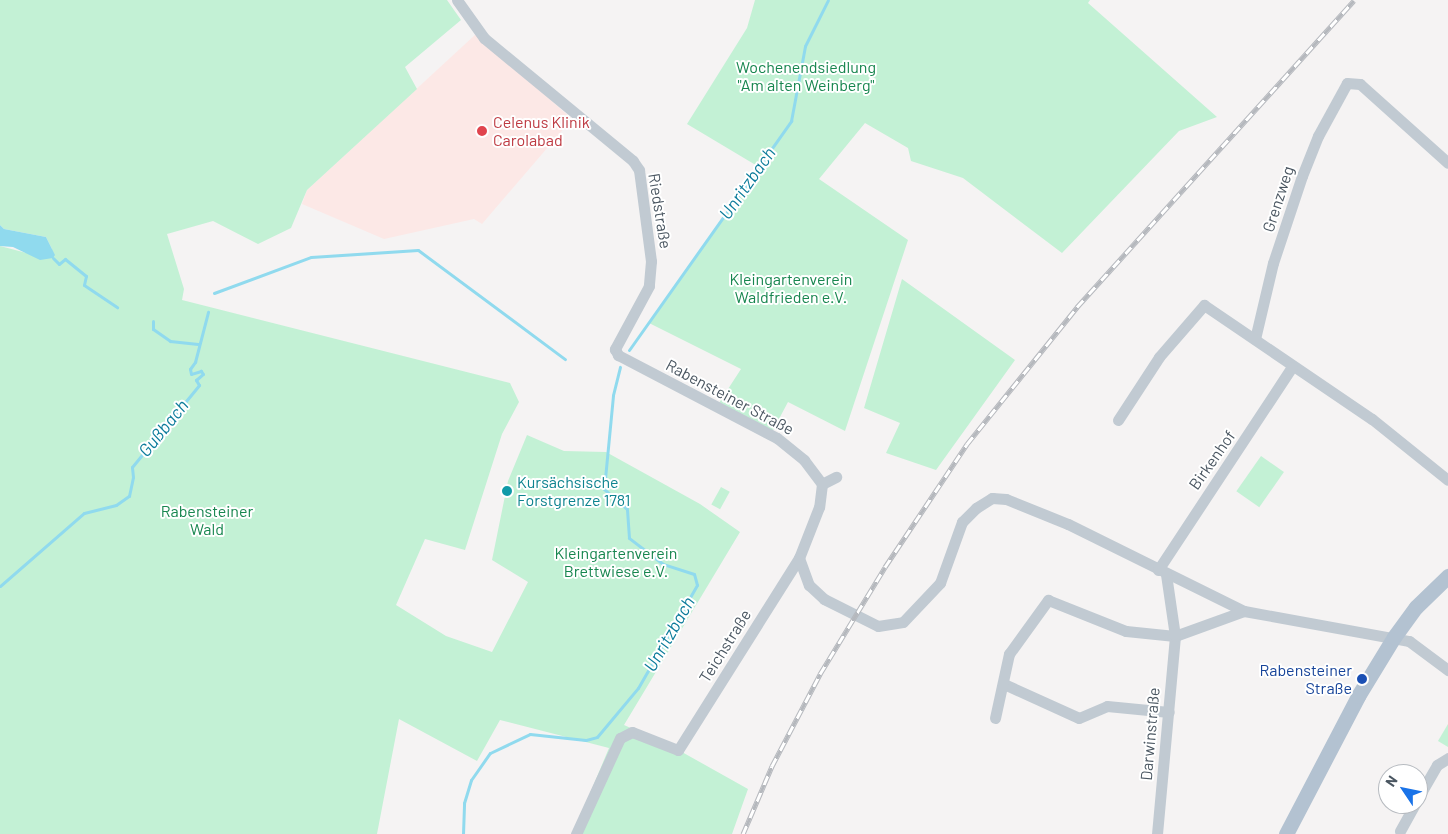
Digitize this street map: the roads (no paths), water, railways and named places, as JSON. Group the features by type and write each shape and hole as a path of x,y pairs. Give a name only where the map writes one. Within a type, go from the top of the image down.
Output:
{"main road":[{"path":"1286,834 1358,696 1394,637 1416,607 1448,576"}],"street":[{"name":"Riedstraße","path":"457,0 484,38 632,161 639,170 651,261 648,286 616,349"},
{"name":"Grenzweg","path":"1255,338 1271,271 1302,176 1318,136 1347,83 1354,81 1448,163"},
{"path":"1118,420 1159,357 1204,305 1255,338 1292,367 1372,419 1448,480"},
{"name":"Rabensteiner Straße","path":"616,349 630,362 777,438 804,460 822,484"},
{"name":"Birkenhof","path":"1162,572 1292,367"},
{"path":"836,477 822,484 819,507 799,558 809,585 824,599 878,626 903,622 940,583 962,522 976,508 992,498 1028,507 1068,524 1244,611 1394,637 1409,642 1448,670"},
{"name":"Teichstraße","path":"576,834 620,738 632,732 678,750 799,558"},
{"name":"Darwinstraße","path":"1157,834 1175,636 1162,572"},
{"path":"995,718 1004,684 1009,654 1048,600 1126,631 1175,636 1244,611"},
{"path":"1004,684 1078,718 1107,706 1169,712"},
{"path":"1428,780 1436,765 1448,758"},
{"path":"1400,831 1409,814"}],"water":[{"path":"0,225 4,229 46,237 55,255 53,258 40,260 13,247 0,246"}],"waterway":[{"name":"Unritzbach","path":"629,350 791,121 805,46 828,0"},
{"path":"214,293 311,257 418,250 565,359"},
{"path":"53,258 59,264 65,259 86,276 84,285 117,307"},
{"name":"Gußbach","path":"0,586 84,513 116,505 129,496 133,477 132,467 199,385 196,380 203,374 201,371 191,374 190,369 195,362 208,312"},
{"path":"153,321 153,329 170,341 198,344"},
{"name":"Unritzbach","path":"463,834 464,803 471,780 490,753 530,734 586,740 597,737 638,688 697,585 694,574 663,564 629,538 627,509 604,489 613,395 620,367"}],"railway":[{"path":"743,834 772,766 820,674 885,567 967,444 1077,307 1354,0"}],"place":[{"name":"Celenus Klinik Carolabad","path":"482,131"},
{"name":"Kursächsische Forstgrenze 1781","path":"507,491"},
{"name":"Rabensteiner Straße","path":"1362,679"}],"park label":[{"name":"Wochenendsiedlung \"Am alten Weinberg\"","path":"806,76"},
{"name":"Kleingartenverein Waldfrieden e.V.","path":"791,288"},
{"name":"Rabensteiner Wald","path":"207,520"},
{"name":"Kleingartenverein Brettwiese e.V.","path":"616,562"}]}
